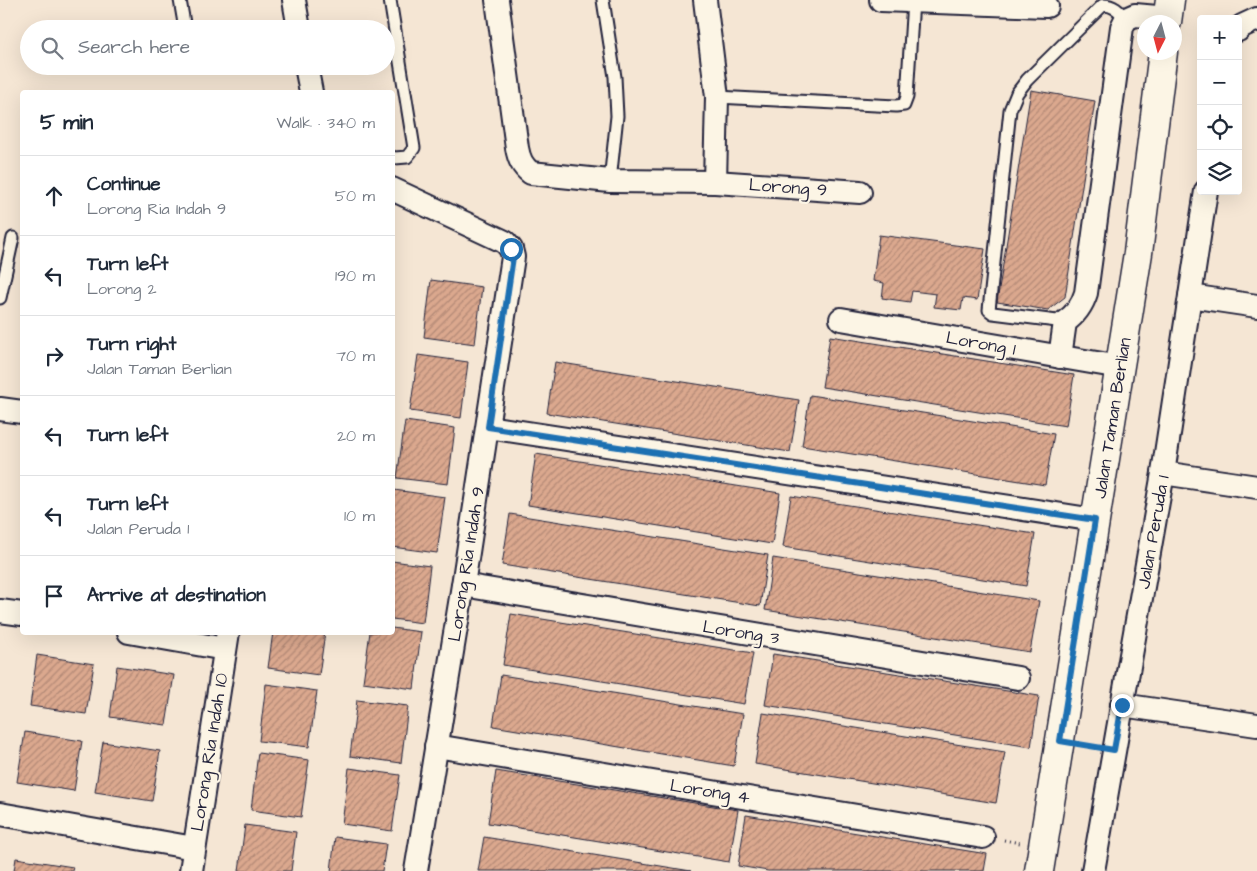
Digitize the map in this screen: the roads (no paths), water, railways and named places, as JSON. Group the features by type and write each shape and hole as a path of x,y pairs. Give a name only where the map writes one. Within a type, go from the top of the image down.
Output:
{"street":[{"path":"294,0 298,20"},
{"name":"Lorong 9","path":"497,0 517,148 520,161 531,174 610,181 715,182 860,192"},
{"path":"705,0 717,97 715,182"},
{"path":"881,0 1047,6"},
{"path":"1060,357 1065,322 1075,316 1084,302 1086,293 1122,27 1126,19 1135,15 1168,14"},
{"path":"1242,26 1257,19"},
{"name":"Jalan Taman Berlian","path":"1041,859 1138,253 1162,60"},
{"path":"308,75 311,90"},
{"name":"Lorong Ria Indah 9","path":"395,189 505,242 511,249 513,257 488,427 416,871"},
{"name":"Jalan Peruda 1","path":"1093,871 1163,473 1205,195"},
{"path":"1190,296 1257,306"},
{"name":"Lorong 1","path":"842,319 1120,367"},
{"path":"0,409 20,412"},
{"path":"488,427 1095,520"},
{"path":"1163,473 1257,487"},
{"name":"Lorong 3","path":"463,585 1018,678"},
{"path":"0,611 20,614"},
{"path":"161,635 226,641"},
{"name":"Lorong Ria Indah 10","path":"191,871 226,641"},
{"path":"1122,705 1257,725"},
{"name":"Lorong 4","path":"436,746 983,837"},
{"path":"0,814 194,848"}],"lane":[{"path":"180,0 183,20"},
{"path":"390,0 393,20"},
{"path":"604,0 615,77 617,116 610,181"},
{"path":"717,97 904,105 907,97 913,1"},
{"path":"1065,322 993,313 988,310 1010,110 1017,93 1027,80 1103,5 1110,5 1117,9 1126,19"},
{"path":"395,31 414,148 407,157 395,158"},
{"path":"0,298 13,238"}]}
